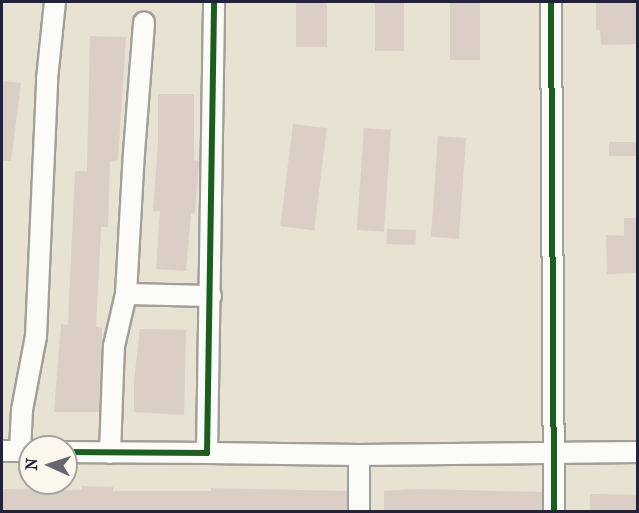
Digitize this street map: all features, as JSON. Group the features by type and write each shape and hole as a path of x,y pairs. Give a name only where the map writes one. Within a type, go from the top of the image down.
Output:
{"street":[{"path":"17,451 36,336 47,79 56,2"},
{"path":"207,453 214,2"},
{"path":"551,2 554,512"},
{"path":"110,453 114,346 126,294 144,22"},
{"path":"126,294 211,296"},
{"path":"78,452 359,455 638,452"},
{"path":"359,455 360,512"}],"building":[{"path":"296,2 327,2 327,47 296,47"},
{"path":"375,2 404,2 404,51 375,51"},
{"path":"450,2 480,2 480,60 450,60"},
{"path":"596,2 638,2 638,44 601,45 600,30 596,30"},
{"path":"90,36 126,37 118,160 110,161 108,227 101,227 96,327 102,328 100,412 54,412 61,324 68,325 75,171 87,171"},
{"path":"2,81 21,83 11,161 2,161"},
{"path":"158,94 194,94 194,160 199,161 195,214 191,213 186,271 156,269 160,211 153,211 158,144"},
{"path":"293,124 327,128 314,230 280,226"},
{"path":"364,128 391,130 384,232 357,230"},
{"path":"438,136 466,138 459,239 431,237"},
{"path":"609,142 638,142 638,156 609,156"},
{"path":"624,218 638,218 638,273 607,274 606,235 624,236"},
{"path":"387,229 416,230 415,245 386,244"},
{"path":"140,329 186,330 184,415 134,412 134,381"},
{"path":"82,486 113,487 113,491 211,491 211,488 347,491 347,512 2,512 2,489 18,489 18,495 78,495 78,490 82,490"},
{"path":"416,489 542,492 542,512 384,512 384,491"},
{"path":"590,494 638,495 638,512 590,512"}],"cycle path":[{"path":"78,452 207,453 214,2"},
{"path":"551,2 554,512"}]}
